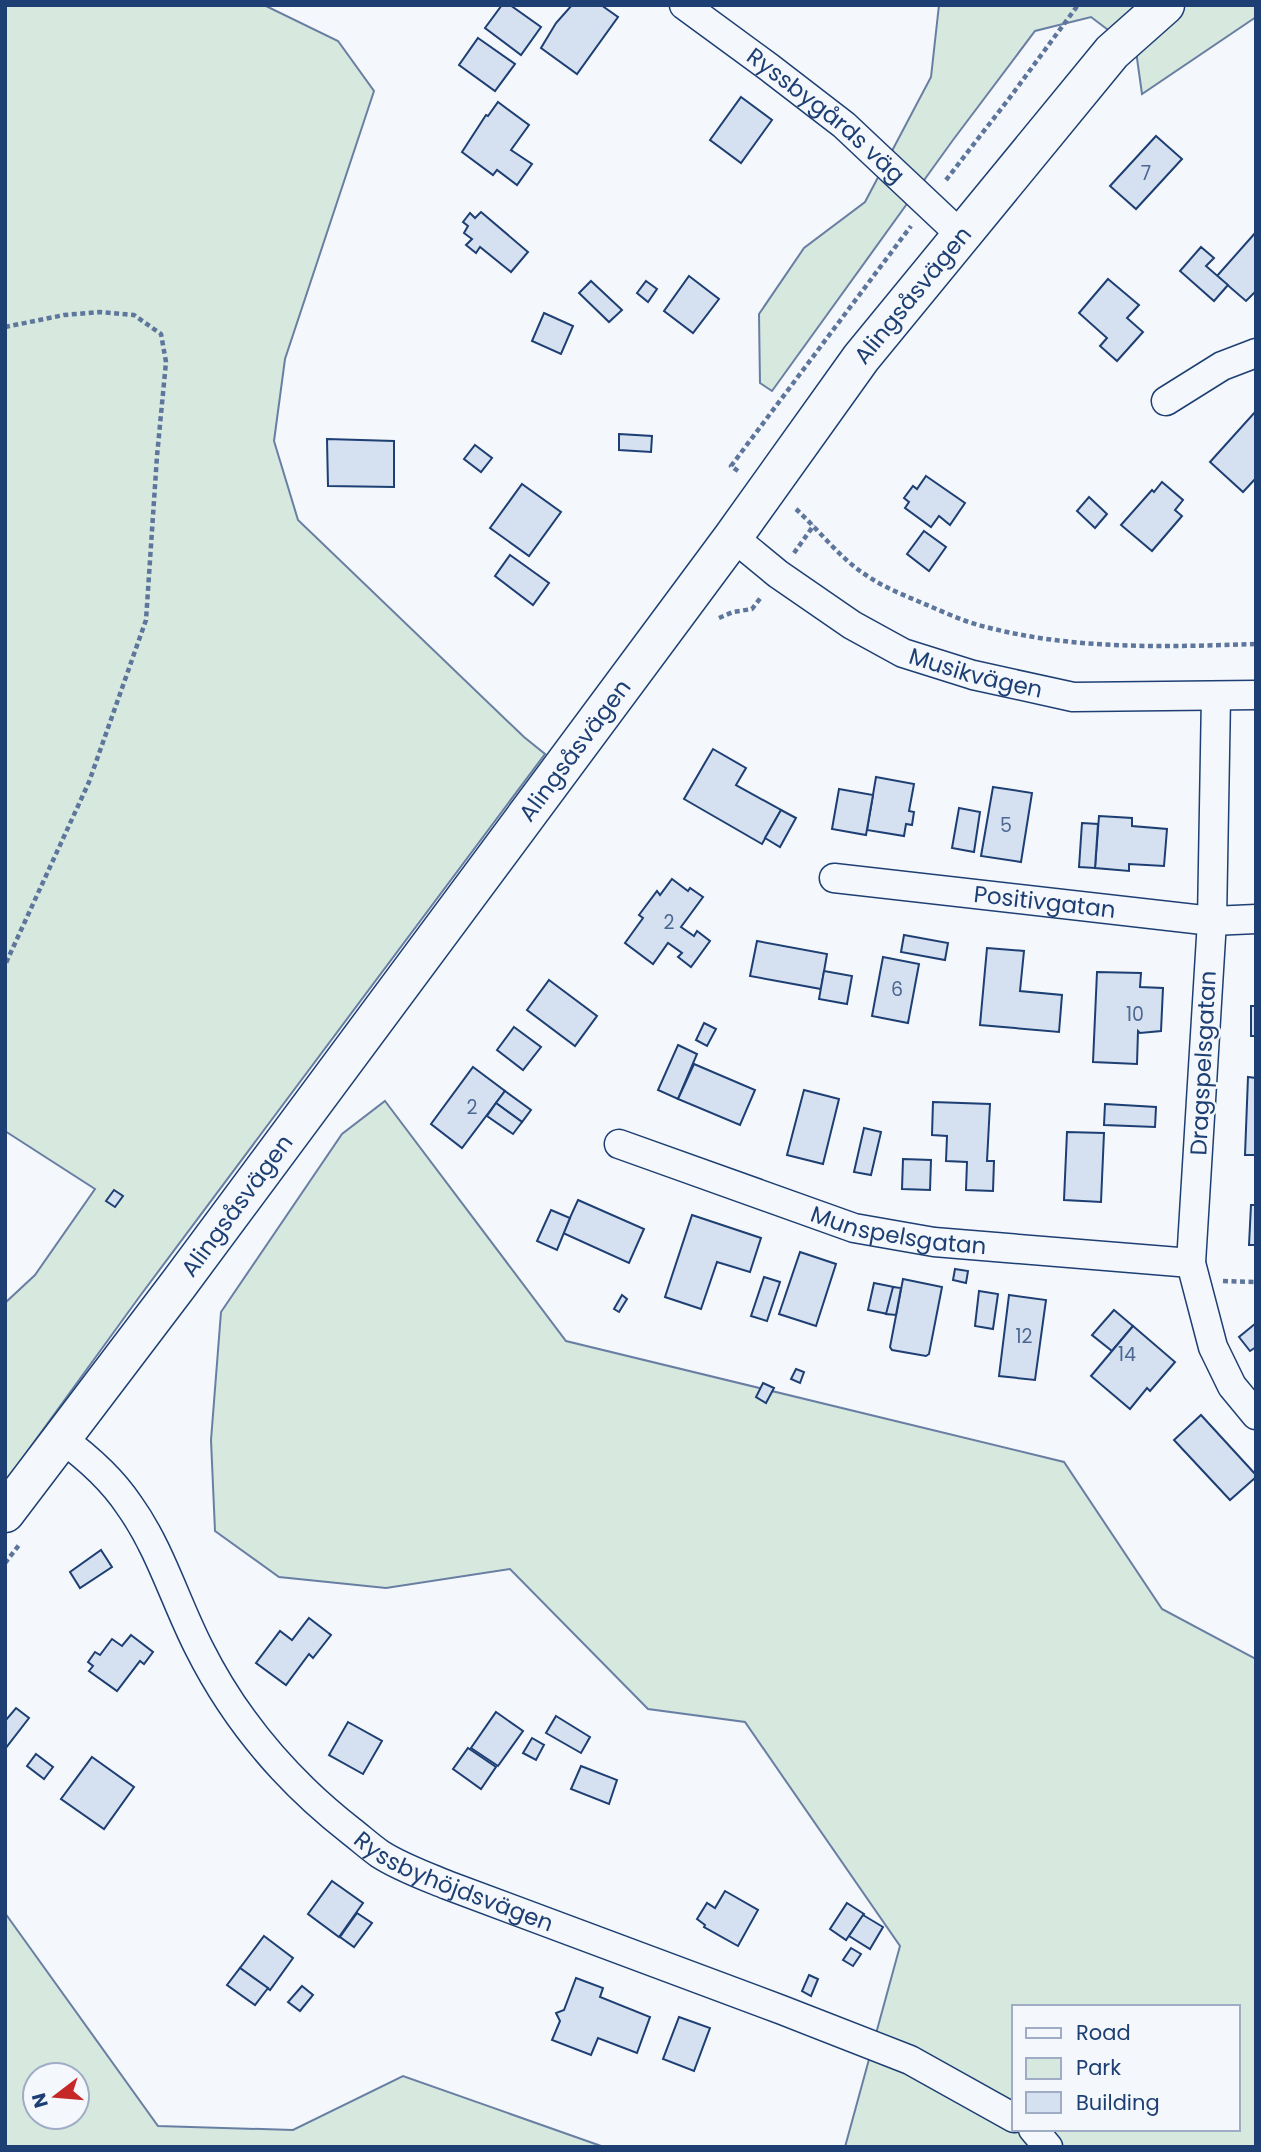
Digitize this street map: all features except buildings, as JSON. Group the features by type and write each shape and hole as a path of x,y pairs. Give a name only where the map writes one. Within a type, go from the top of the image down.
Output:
{"main road":[{"name":"Alingsåsvägen","path":"5,1513 733,537 862,358 1112,52 1165,5"}],"street":[{"name":"Ryssbygårds väg","path":"684,5 844,125 962,236"},
{"path":"1166,401 1222,366 1256,353"},
{"name":"Musikvägen","path":"733,537 778,574 852,625 904,653 973,675 1073,697 1256,695"},
{"name":"Dragspelsgatan","path":"1216,696 1212,921 1191,1263 1213,1346 1232,1386 1256,1415"},
{"name":"Positivgatan","path":"834,878 1212,921 1256,919"},
{"name":"Munspelsgatan","path":"619,1144 854,1228 934,1242 1191,1263"},
{"name":"Ryssbyhöjdsvägen","path":"61,1438 89,1459 130,1506 164,1569 221,1690 249,1729 290,1777 328,1813 380,1854 447,1885 909,2060 1012,2117"},
{"path":"1035,2131 1048,2147"}],"path":[{"path":"1078,5 731,466 794,507 833,547 868,577 918,601 984,627 1040,638 1151,647 1256,644"},
{"path":"5,327 64,315 100,312 134,315 160,334 166,362 146,620 89,782 5,965"}],"green space":[{"path":"5,5 264,5 338,41 374,91 285,359 274,441 298,520 524,737 545,754 140,1296 5,1482 5,1303 35,1275 95,1189 5,1131"},
{"path":"939,5 1256,5 1256,17 1142,94 1136,51 1091,17 1035,31 772,391 760,383 759,314 804,248 865,202 931,77"},
{"path":"385,1101 566,1341 1064,1462 1162,1609 1256,1659 1256,2147 845,2147 900,1946 745,1722 648,1709 510,1569 386,1588 279,1577 215,1531 211,1440 221,1312 342,1134"},
{"path":"5,1913 158,2126 293,2130 403,2076 604,2147 5,2147"}]}
